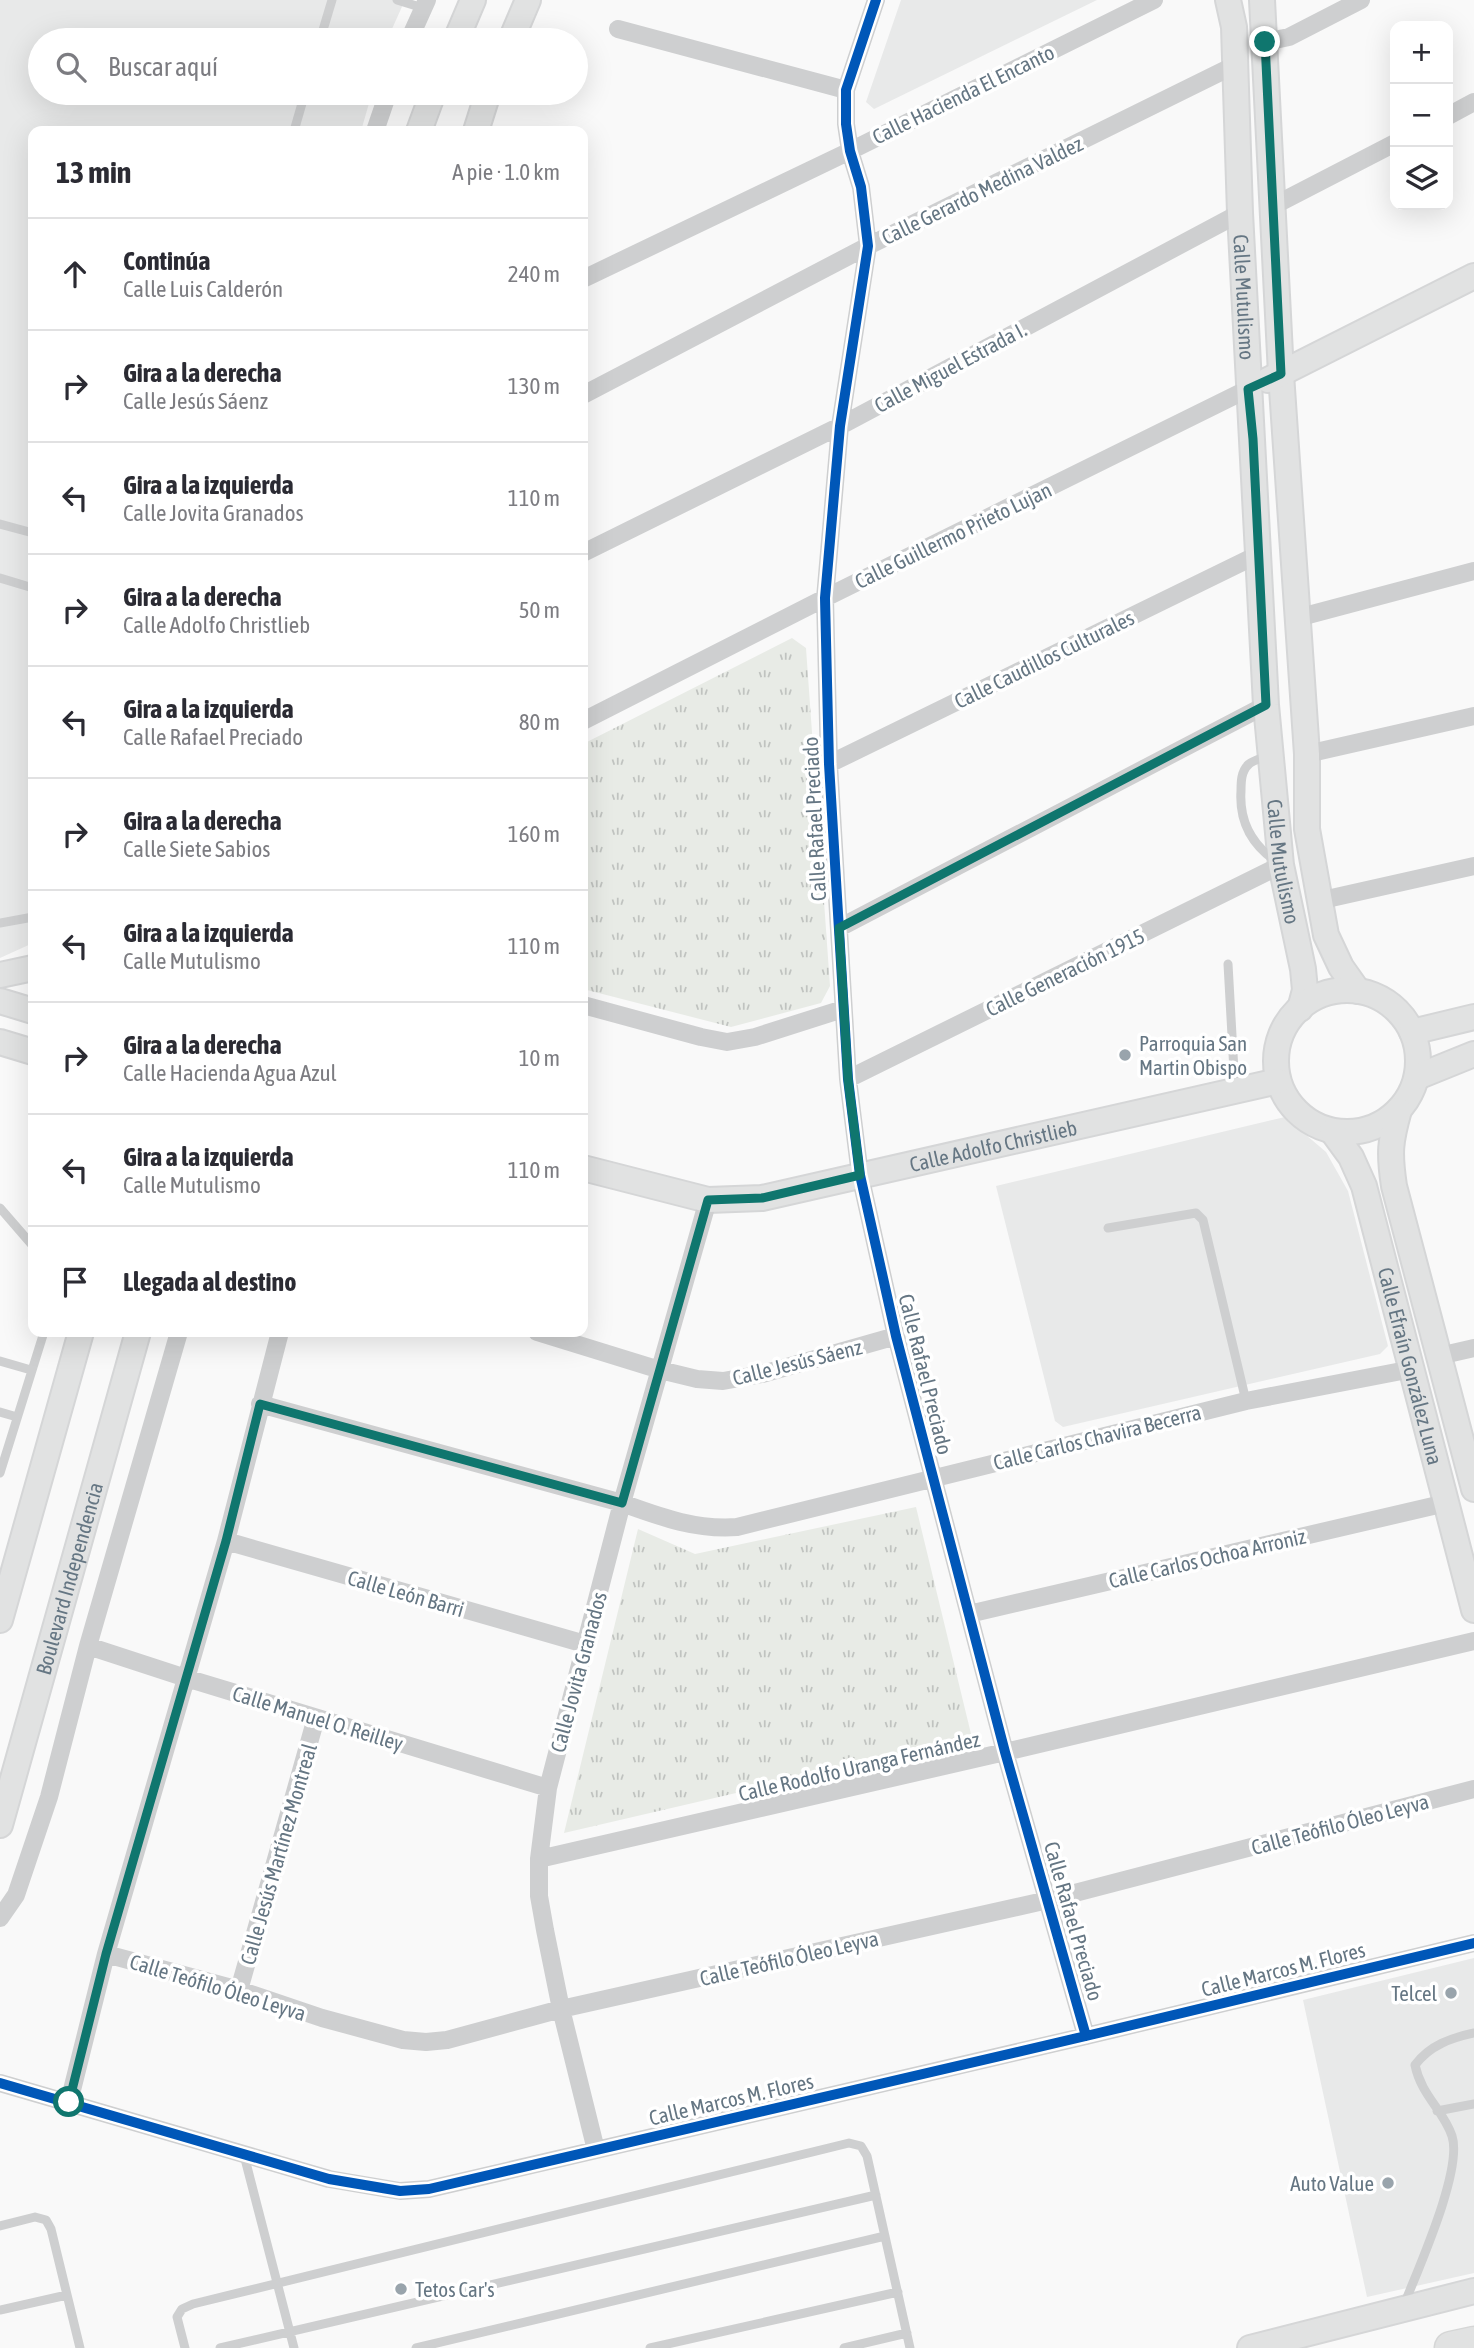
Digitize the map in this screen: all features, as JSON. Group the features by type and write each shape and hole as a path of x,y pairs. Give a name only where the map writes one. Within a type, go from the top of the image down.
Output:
{"highway":[{"path":"1451,2348 1474,2343"}],"street":[{"path":"461,28 473,0"},
{"path":"516,28 528,0"},
{"name":"Calle Rafael Preciado","path":"876,0 846,90 846,124 850,150 861,187 868,246 840,426 825,598 830,764 848,1079 860,1175 896,1336 1005,1752 1087,2036"},
{"name":"Calle Hacienda El Encanto","path":"588,277 1154,0"},
{"name":"Calle Mutulismo","path":"1228,0 1234,27 1248,389 1266,705 1281,865 1303,970 1305,990 1300,1009"},
{"name":"Calle Mutulismo","path":"1262,0 1281,374 1307,754 1307,829 1326,935 1341,967 1358,991"},
{"path":"1234,27 1265,42 1289,37 1361,0"},
{"path":"414,28 425,4"},
{"path":"618,29 846,90"},
{"name":"Calle Gerardo Medina Valdez","path":"588,392 868,246 1235,65"},
{"path":"1453,113 1474,102"},
{"path":"377,126 384,105"},
{"path":"421,126 429,105"},
{"path":"478,126 484,105"},
{"path":"1273,206 1390,146"},
{"name":"Calle Miguel Estrada I.","path":"588,550 840,426 1240,213"},
{"path":"1248,389 1474,276"},
{"name":"Calle Guillermo Prieto Lujan","path":"588,718 1248,389"},
{"name":"Calle Caudillos Culturales","path":"830,764 1259,554"},
{"path":"1297,618 1474,571"},
{"path":"839,928 1266,705"},
{"path":"1307,754 1474,716"},
{"name":"Calle Generación 1915","path":"848,1079 1281,865"},
{"path":"1318,901 1474,866"},
{"path":"0,975 28,969"},
{"path":"1342,990 1358,991 1378,996 1406,1018 1420,1058 1417,1077 1410,1095 1399,1110 1380,1125 1356,1132 1332,1131 1314,1124 1298,1113 1286,1098 1278,1081 1276,1058 1280,1036 1292,1016 1322,994 1342,990"},
{"path":"0,1001 28,1009"},
{"path":"588,1006 727,1042 755,1037 844,1009"},
{"path":"1412,1032 1474,1017"},
{"path":"1417,1077 1474,1054"},
{"name":"Calle Adolfo Christlieb","path":"588,1169 708,1200 762,1198 1278,1081"},
{"name":"Calle Efraín González Luna","path":"1399,1110 1390,1141 1394,1186 1474,1489"},
{"name":"Calle Efraín González Luna","path":"1332,1131 1351,1157 1364,1186 1474,1610"},
{"name":"Calle Jovita Granados","path":"596,2150 561,2009 539,1896 539,1860 548,1788 622,1503 708,1200"},
{"name":"Calle Jesús Sáenz","path":"553,1337 660,1370 697,1379 723,1381 762,1374 896,1336"},
{"path":"0,1620 80,1337"},
{"name":"Boulevard Independencia","path":"0,1825 137,1337"},
{"path":"0,1918 16,1895 48,1797 178,1337"},
{"path":"69,2102 106,1954 226,1541 279,1337"},
{"path":"1439,1356 1474,1348"},
{"name":"Calle Carlos Chavira Becerra","path":"622,1503 677,1523 717,1529 737,1527 1246,1401 1412,1368"},
{"path":"260,1404 622,1503"},
{"name":"Calle Carlos Ochoa Arroniz","path":"969,1614 1446,1503"},
{"name":"Calle León Barri","path":"226,1541 585,1644"},
{"name":"Calle Rodolfo Uranga Fernández","path":"539,1860 1474,1641"},
{"name":"Calle Manuel O. Reilley","path":"89,1646 548,1788"},
{"name":"Calle Jesús Martínez Montreal","path":"239,1990 316,1718"},
{"name":"Calle Teófilo Óleo Leyva","path":"106,1954 239,1990 322,2018 403,2040 447,2040 561,2009 1048,1900 1474,1789"},
{"name":"Calle Marcos M. Flores","path":"0,2083 329,2179 400,2191 429,2189 1087,2036 1474,1942"},
{"path":"1250,2348 1474,2290"}],"lane":[{"path":"324,28 332,0"},
{"path":"397,0 425,4"},
{"path":"295,126 302,105"},
{"path":"0,524 28,532"},
{"path":"0,578 28,586"},
{"path":"1271,754 1248,765 1241,777 1240,809 1251,837 1261,851 1281,865"},
{"path":"0,923 28,918"},
{"path":"1228,964 1235,1090"},
{"path":"0,1208 28,1241"},
{"path":"1108,1228 1196,1213 1203,1220 1246,1401"},
{"path":"0,1473 42,1337"},
{"path":"0,1361 31,1370"},
{"path":"0,1412 17,1417"},
{"path":"1402,2309 1444,2196 1454,2158 1452,2136 1418,2078 1415,2065 1434,2047 1454,2037 1474,2032"},
{"path":"1437,2111 1474,2104"},
{"path":"185,2348 177,2317 181,2309 193,2304 849,2143 861,2146 867,2156 910,2348"},
{"path":"244,2155 294,2348"},
{"path":"220,2348 876,2195"},
{"path":"0,2226 35,2217 46,2220 51,2229 80,2348"},
{"path":"416,2348 885,2236"},
{"path":"650,2348 898,2292"},
{"path":"0,2310 67,2295"},
{"path":"844,2348 907,2333"}],"shaded area":[{"path":"0,0 405,0 392,28 28,28 28,105 369,105 362,126 28,126 28,945 0,958"},
{"path":"901,0 1097,0 874,109 866,102"},
{"path":"1285,1117 1326,1152 1348,1191 1388,1346 1380,1354 1063,1427 1055,1421 996,1186"},
{"path":"1474,1958 1474,2273 1367,2297 1303,2000"}],"green space":[{"path":"792,638 806,648 830,986 821,1003 731,1027 588,990 588,741"},
{"path":"916,1507 972,1738 564,1833 638,1529 695,1554"}],"cycle path":[{"path":"876,0 846,90 846,124 850,151 861,187 868,246 840,426 825,598 829,764 848,1079 860,1175 896,1336 1005,1752 1086,2036"},
{"path":"0,2083 329,2179 400,2191 429,2189 1474,1943"}],"place":[{"name":"Parroquia San Martin Obispo","path":"1125,1055"},
{"name":"Telcel","path":"1451,1993"},
{"name":"Auto Value","path":"1388,2183"},
{"name":"Tetos Car's","path":"401,2289"}],"route":[{"path":"69,2102 106,1954 226,1541 260,1404 622,1503 708,1200 762,1198 860,1175 848,1079 839,928 1266,705 1253,439 1248,389 1281,374 1265,42"}]}
